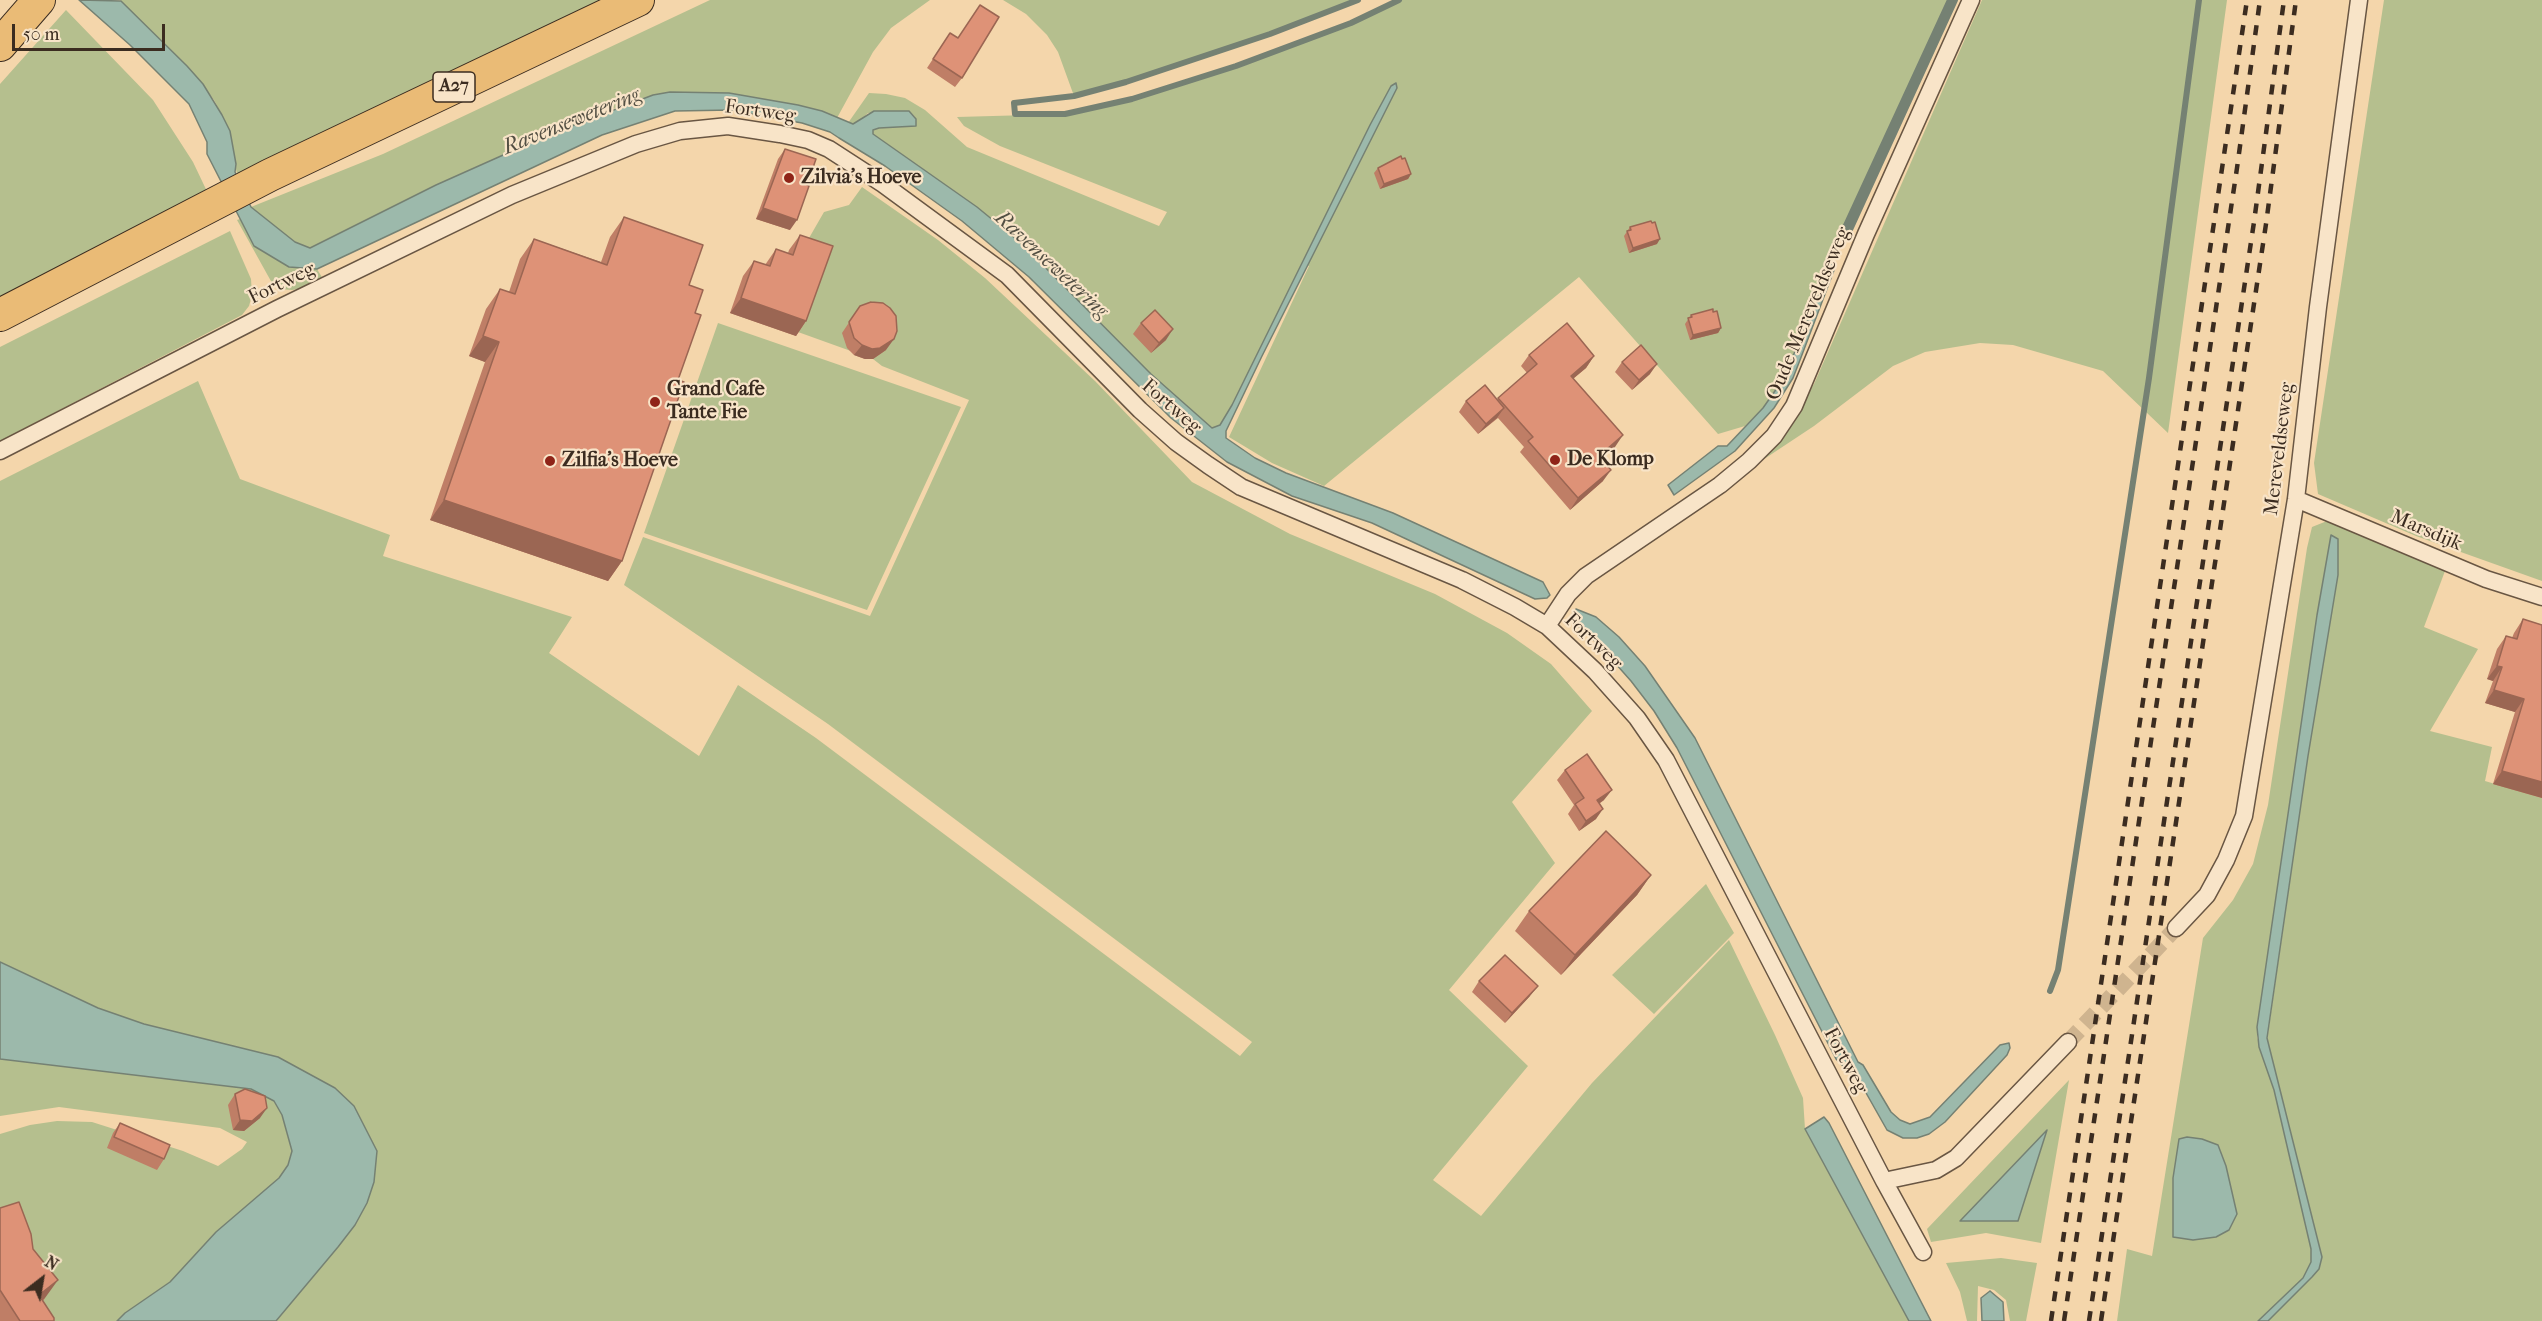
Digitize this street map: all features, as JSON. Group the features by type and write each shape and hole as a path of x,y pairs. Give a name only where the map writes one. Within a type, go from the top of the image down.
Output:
{"highway":[{"path":"0,45 39,0"},
{"name":"A27","path":"0,315 270,175 638,0"}],"street":[{"name":"Oude Mereveldseweg","path":"1548,626 1568,594 1586,576 1720,485 1749,461 1781,426 1794,406 1866,234 1971,0"},
{"name":"Mereveldseweg","path":"2176,928 2207,895 2226,860 2244,816 2296,499 2318,307 2359,0"},
{"name":"Fortweg","path":"0,451 277,309 512,195 636,144 681,130 728,126 808,140 829,149 883,184 1007,275 1140,410 1176,442 1241,487 1462,580 1548,626 1595,671 1637,718 1666,760 1923,1252"},
{"name":"Marsdijk","path":"2296,499 2486,579 2542,597"},
{"path":"1884,1181 1936,1170 1956,1158 2068,1042"}],"green space":[{"path":"120,0 618,0 239,181 222,115 214,100 187,66"},
{"path":"710,0 930,0 891,28 873,52 837,118 798,105 729,93 670,92 609,110 548,135 436,185 310,248 295,242 251,207 383,154"},
{"path":"1003,0 1358,0 1232,47 1126,82 1074,96 1058,52 1047,35 1026,14"},
{"path":"1399,0 1950,0 1858,196 1784,378 1763,408 1745,426 1718,434 1579,277 1324,486 1272,463 1229,437 1309,266 1303,264 1232,405 1220,425 1212,428 1151,374 1022,244 977,207 873,134 873,130 879,128 911,126 915,117 912,114 868,113 856,124 848,123 869,93 905,98 925,110 967,147 1159,226 1167,212 1000,146 964,126 957,117 1065,114 1132,99 1236,66 1351,23"},
{"path":"1982,0 2227,0 2168,433 2103,371 2013,345 1980,343 1925,352 1893,366 1814,426 1734,479 1790,422 1814,384"},
{"path":"2384,0 2542,0 2542,581 2416,536 2318,494 2314,463"},
{"path":"66,10 153,100 193,162 213,204 0,311 0,84"},
{"path":"862,187 938,240 985,278 1095,381 1192,482 1290,534 1435,594 1507,633 1551,664 1592,711 1512,802 1555,863 1449,990 1528,1066 1433,1180 1481,1216 1592,1083 1729,940 1803,1098 1805,1129 1909,1321 276,1321 355,1225 367,1203 374,1182 377,1151 354,1106 278,1057 144,1024 98,1008 0,962 0,481 198,381 240,479 390,535 383,556 572,617 549,653 699,756 738,685 816,738 1240,1056 1252,1042 828,724 624,585 643,537 870,616 969,400 882,366 873,359 798,332 801,252 824,212 849,205"},
{"path":"240,219 254,246 289,267 317,269 323,279 304,288 279,289 272,283 237,220"},
{"path":"230,231 251,279 252,295 249,306 242,315 0,441 0,347"},
{"path":"718,323 961,407 867,610 644,533"},
{"path":"2327,521 2445,571 2424,627 2478,649 2430,731 2492,747 2485,781 2542,798 2542,1321 2268,1321 2319,1269 2267,1040 2290,880 2280,878 2257,1037 2274,1090 2311,1249 2311,1262 2303,1278 2258,1321 2117,1321 2127,1249 2152,1256 2203,938 2233,900 2253,864 2268,805 2312,527","holes":["2218,1145 2226,1166 2237,1214 2229,1230 2173,1178 2177,1159"]},
{"path":"1706,884 1734,933 1654,1014 1612,975"},
{"path":"0,1059 251,1089 262,1093 274,1101 282,1115 292,1151 288,1165 279,1178 216,1232 170,1282 117,1321 0,1321 0,1134 30,1125 57,1121 92,1122 183,1151 218,1166 242,1149 247,1142 220,1128 59,1107 0,1116"},
{"path":"2069,1080 2041,1243 1986,1233 1931,1242 1927,1229"},
{"path":"2001,1258 2037,1263 2026,1321 2010,1321 2006,1300 1994,1290 1978,1286 1977,1321 1967,1321 1960,1292 1946,1263"}],"shaded area":[{"path":"79,0 121,1 187,66 203,84 230,131 236,164 235,172 251,207 295,242 310,248 436,185 548,135 653,95 670,92 729,93 822,111 853,124 874,111 909,111 916,119 916,126 879,128 873,130 873,134 977,207 1022,244 1151,374 1212,428 1220,425 1232,405 1370,125 1391,86 1396,83 1397,88 1262,356 1226,431 1226,438 1255,458 1286,473 1393,513 1543,582 1550,595 1547,598 1535,599 1372,523 1292,496 1227,462 1171,418 1029,277 962,221 885,166 830,132 802,123 732,110 675,111 602,135 317,269 289,267 254,246 207,154 207,142 189,104 130,45"},
{"path":"1832,261 1836,265 1793,378 1774,408 1735,451 1674,495 1668,485 1718,446 1727,446 1763,408 1784,378"},
{"path":"2331,535 2338,539 2338,575 2308,756 2267,1038 2322,1257 2319,1269 2268,1321 2258,1321 2303,1278 2311,1262 2311,1249 2274,1090 2259,1047 2257,1027 2317,615"},
{"path":"1576,609 1596,617 1619,637 1645,666 1695,738 1858,1062 1863,1065 1891,1112 1900,1120 1910,1124 1930,1117 2000,1045 2009,1043 2010,1048 2007,1055 1945,1122 1929,1134 1917,1138 1903,1138 1887,1130 1861,1084 1836,1059 1677,748 1654,711 1631,681 1599,645 1577,625 1576,619 1571,616"},
{"path":"0,962 98,1008 144,1024 278,1057 335,1088 354,1106 377,1151 374,1182 367,1203 355,1225 276,1321 117,1321 170,1282 216,1232 279,1178 288,1165 292,1151 282,1115 274,1101 251,1089 0,1059"},
{"path":"1824,1117 1931,1321 1909,1321 1805,1129"},
{"path":"2047,1130 2018,1221 1960,1221"},
{"path":"2187,1137 2202,1139 2218,1145 2226,1166 2237,1214 2229,1230 2216,1237 2193,1240 2173,1237 2173,1178 2179,1139"},
{"path":"1990,1291 2003,1302 2004,1321 1982,1321 1981,1298"}],"building":[{"path":"980,5 999,17 962,78 933,59 950,33 958,38"},
{"path":"785,149 816,159 797,220 763,208"},
{"path":"1401,156 1402,159 1405,158 1411,174 1384,184 1378,168"},
{"name":"Zilfia's Hoeve","path":"624,217 703,245 689,285 703,290 695,313 701,315 678,380 684,382 622,561 444,500 499,342 483,336 500,289 515,294 534,239 607,265"},
{"path":"1655,222 1660,239 1633,248 1627,231 1631,230 1630,227"},
{"path":"800,235 833,246 806,321 741,298 754,261 770,266 776,249 793,255"},
{"path":"871,302 883,303 890,308 896,316 897,331 894,339 880,348 872,349 862,345 854,338 849,322 860,306"},
{"path":"1713,309 1713,312 1717,311 1721,328 1693,335 1688,318 1692,317 1691,315"},
{"path":"1155,310 1173,329 1159,343 1141,323"},
{"path":"1567,323 1594,356 1571,376 1623,435 1599,456 1611,470 1578,498 1528,441 1533,437 1498,398 1537,364 1529,355"},
{"path":"1641,345 1657,364 1639,380 1622,362"},
{"path":"1485,385 1504,408 1486,424 1466,401"},
{"path":"2523,619 2542,625 2542,782 2502,771 2524,699 2494,690 2502,667 2497,666 2506,636 2517,639"},
{"path":"1587,754 1612,790 1597,800 1603,809 1586,821 1575,804 1584,798 1565,770"},
{"path":"1606,831 1651,875 1575,955 1529,911"},
{"path":"1505,955 1538,986 1512,1013 1479,981"},
{"path":"245,1089 265,1096 267,1108 252,1121 240,1120 235,1094"},
{"path":"120,1123 170,1145 164,1159 114,1137"},
{"path":"19,1202 31,1234 33,1249 58,1280 39,1295 54,1321 20,1321 0,1290 0,1208"}],"waterway":[{"path":"1358,0 1270,34 1126,82 1074,96 1014,103 1015,114 1065,114 1132,99 1236,66 1351,23 1399,0"},
{"path":"1950,0 1843,232 1848,234 1955,0"},
{"path":"2050,991 2058,970 2149,378 2199,0"}],"tunnel":[{"path":"2068,1042 2176,928"}],"railway":[{"path":"2051,1321 2247,0"},
{"path":"2064,1321 2237,168 2260,0"},
{"path":"2089,1321 2254,222 2284,0"},
{"path":"2101,1321 2266,224 2296,0"}],"place":[{"name":"Zilvia's Hoeve","path":"789,178"},
{"name":"Grand Cafe Tante Fie","path":"655,402"},
{"name":"De Klomp","path":"1555,460"},
{"name":"Zilfia's Hoeve","path":"550,461"}],"water label":[{"name":"Ravensewetering","path":"572,122"},
{"name":"Ravensewetering","path":"1051,265"}]}
